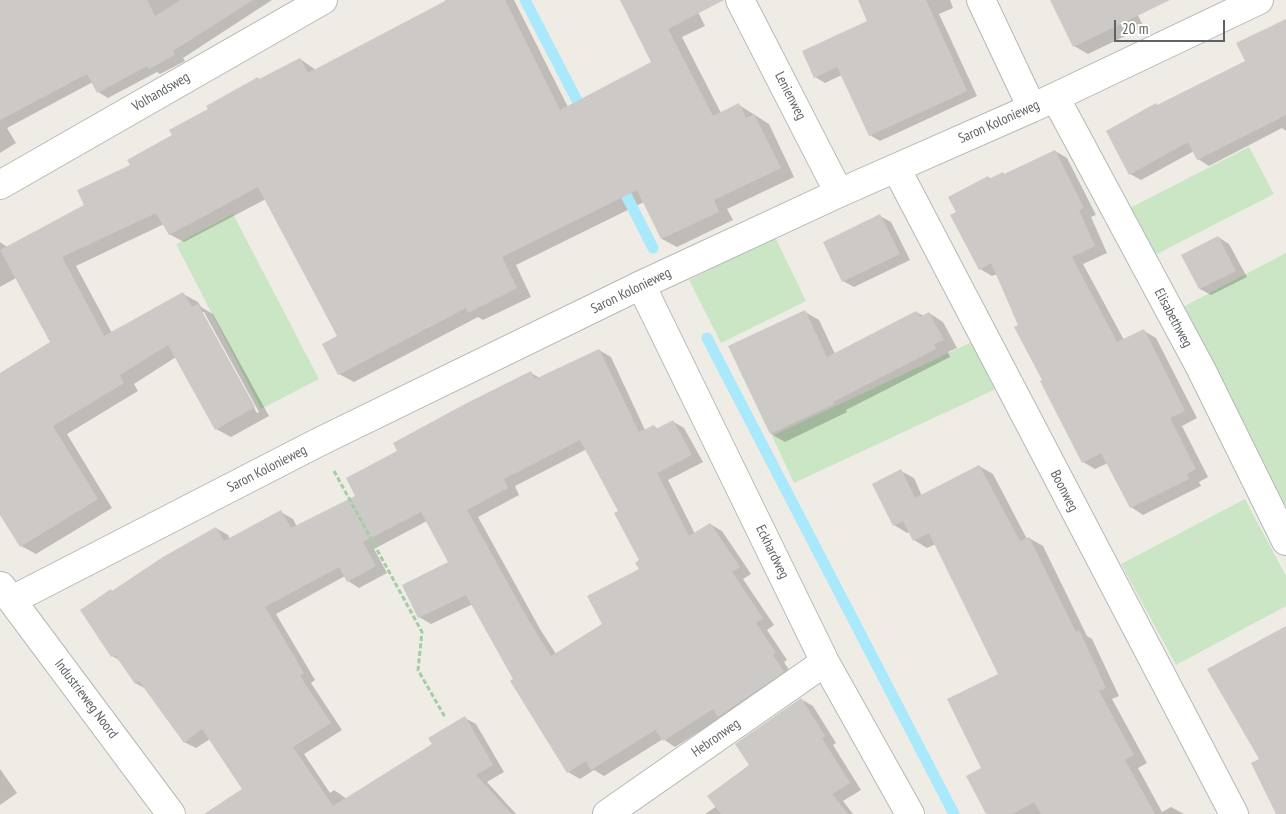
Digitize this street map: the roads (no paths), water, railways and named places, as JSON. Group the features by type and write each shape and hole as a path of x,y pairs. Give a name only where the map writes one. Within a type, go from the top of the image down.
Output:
{"street":[{"name":"Volhandsweg","path":"0,185 323,0"},
{"name":"Lenienweg","path":"740,0 839,193"},
{"name":"Elisabethweg","path":"980,0 1044,103 1201,369 1286,541"},
{"name":"Saron Kolonieweg","path":"6,592 641,285 839,193 1044,103 1259,0"},
{"name":"Boonweg","path":"896,168 1234,814"},
{"name":"Eckhardweg","path":"641,285 825,662 910,814"},
{"name":"Industrieweg Noord","path":"6,592 171,814"},
{"name":"Hebronweg","path":"607,814 825,662"}],"waterway":[{"path":"525,0 584,114"},
{"path":"619,181 653,248"},
{"path":"707,338 954,814"}]}
